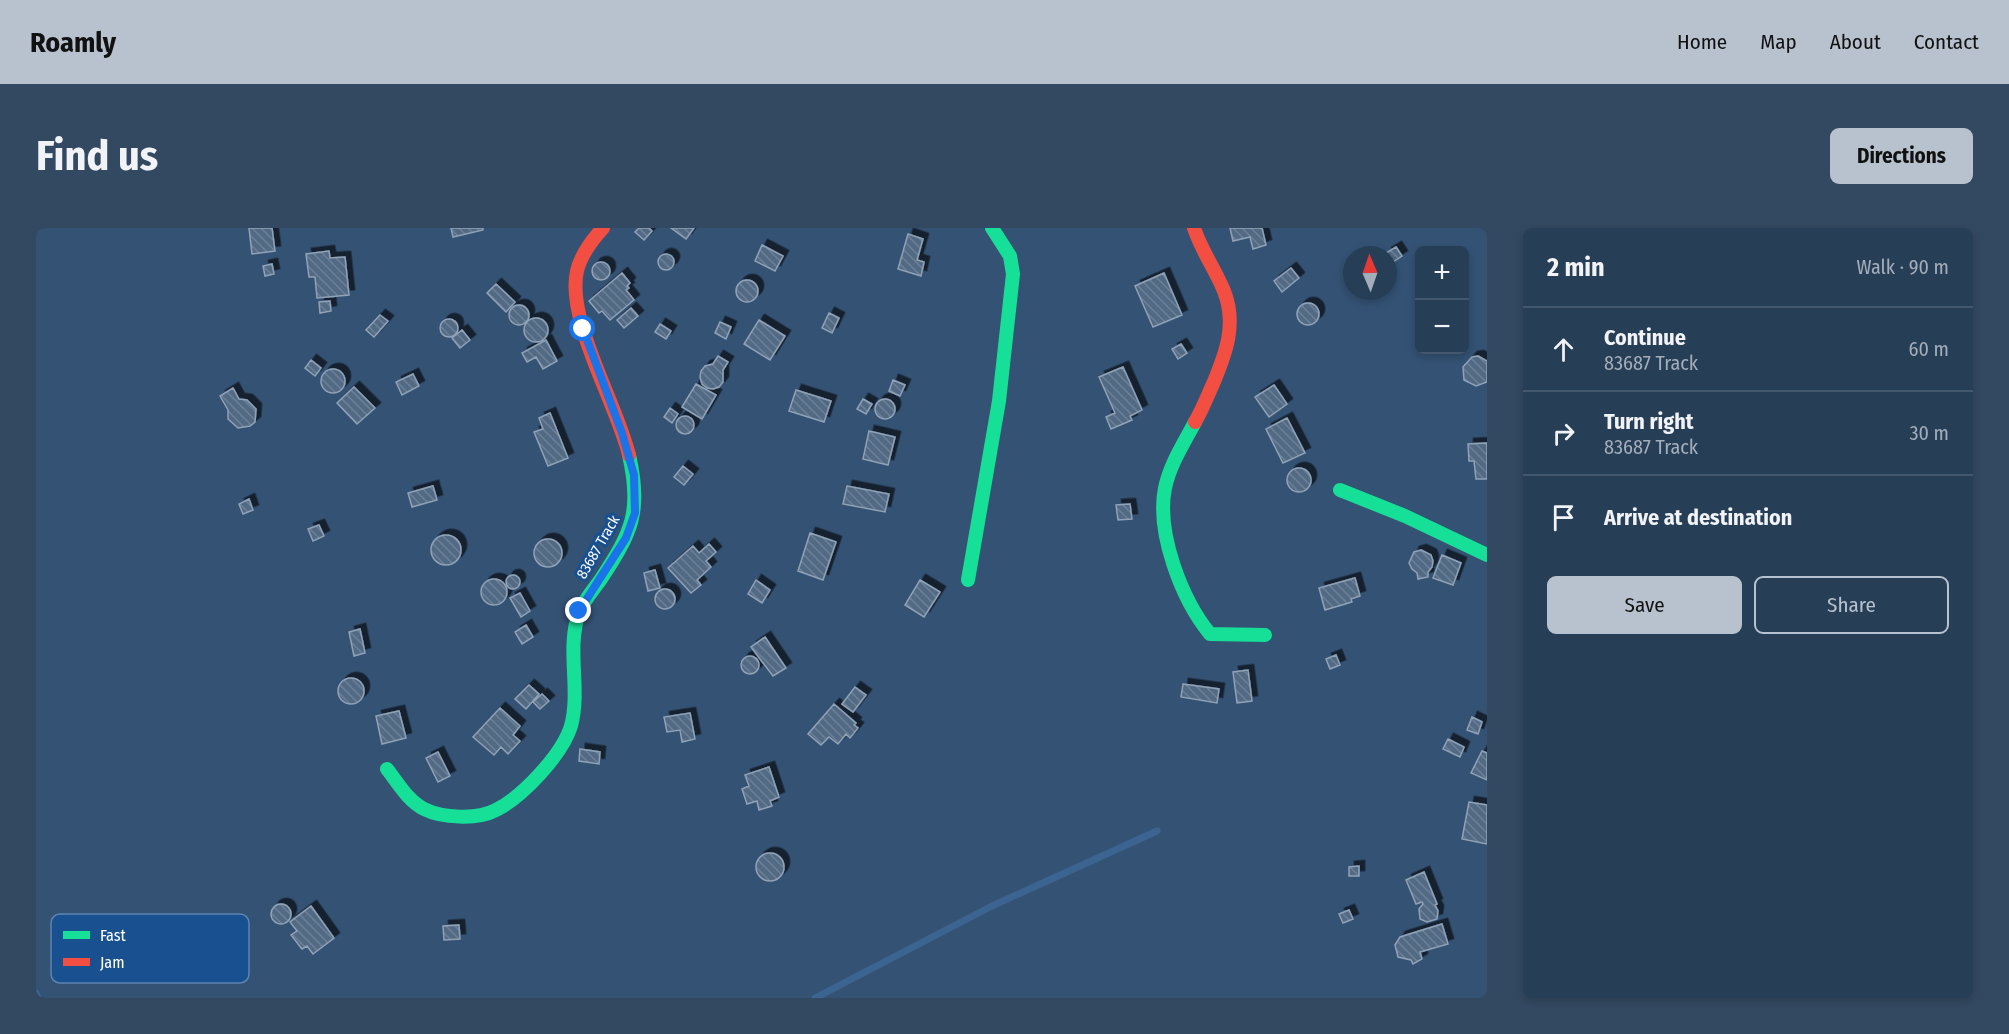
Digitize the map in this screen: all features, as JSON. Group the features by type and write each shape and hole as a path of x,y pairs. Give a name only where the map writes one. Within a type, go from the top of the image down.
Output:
{"street":[{"name":"83687 Track","path":"387,769 412,800 426,810 476,815 495,811 523,789 546,766 570,730 576,685 573,632 579,611 626,538 635,513 634,475 583,329 575,293 581,258 603,228"},
{"path":"968,580 999,401 1013,274 1010,256 992,228"},
{"path":"1194,228 1197,240 1225,291 1231,310 1230,336 1225,358 1172,465 1164,490 1168,536 1175,568 1187,602 1197,620 1210,634 1265,635"},
{"path":"1340,490 1405,516 1487,555"}],"building":[{"path":"249,228 272,228 275,251 252,254"},
{"path":"451,228 483,228 483,230 453,237"},
{"path":"639,228 649,228 652,231 644,240 635,232"},
{"path":"671,228 694,228 686,239"},
{"path":"1230,228 1262,228 1266,245 1253,249 1250,237 1233,241"},
{"path":"908,234 923,239 917,260 924,262 921,276 898,269"},
{"path":"762,245 783,256 775,271 755,261"},
{"path":"1397,248 1402,256 1397,259"},
{"path":"329,251 330,258 345,257 349,295 317,298 315,277 309,277 306,254"},
{"path":"663,254 669,254 674,262 672,268 663,270 658,265 658,259"},
{"path":"601,262 607,265 610,271 607,277 601,280 595,277 592,271 595,265"},
{"path":"272,264 274,274 265,276 263,266"},
{"path":"1291,268 1299,278 1282,292 1274,281"},
{"path":"622,273 630,283 626,290 634,300 610,320 602,311 599,313 589,301"},
{"path":"1164,273 1182,315 1153,327 1135,286"},
{"path":"747,280 755,283 758,291 755,299 747,302 739,299 736,291 739,283"},
{"path":"496,284 515,302 506,312 487,293"},
{"path":"330,301 331,311 320,313 319,302"},
{"path":"1308,303 1316,306 1319,314 1316,322 1308,325 1300,322 1297,314 1300,306"},
{"path":"519,305 526,308 529,315 526,322 519,325 512,322 509,315 512,308"},
{"path":"631,308 638,316 624,328 617,320"},
{"path":"829,313 839,318 832,333 822,328"},
{"path":"380,315 388,321 374,337 366,330"},
{"path":"536,318 544,322 548,330 544,338 536,342 528,338 524,330 528,322"},
{"path":"445,319 453,319 458,324 456,335 445,337 440,332 440,324"},
{"path":"759,320 785,336 770,360 744,344"},
{"path":"720,322 731,327 726,339 715,333"},
{"path":"660,324 671,331 666,339 655,332"},
{"path":"462,330 470,340 460,348 452,338"},
{"path":"546,340 557,361 543,369 536,357 527,362 522,353"},
{"path":"1181,344 1187,353 1178,359 1172,349"},
{"path":"718,356 728,362 723,370 723,382 719,387 707,388 702,384 701,371 705,366 713,364"},
{"path":"1478,356 1487,361 1487,382 1476,386 1464,380 1463,367 1472,357"},
{"path":"311,360 321,368 315,376 305,368"},
{"path":"1123,367 1142,410 1130,416 1132,420 1111,429 1106,417 1115,413 1099,377"},
{"path":"333,369 342,372 345,381 342,390 333,393 324,390 321,381 324,372"},
{"path":"413,374 419,386 402,395 396,382"},
{"path":"893,380 905,385 900,396 889,391"},
{"path":"696,384 716,395 702,419 682,407"},
{"path":"1274,385 1287,404 1269,417 1255,397"},
{"path":"354,387 375,408 357,424 337,403"},
{"path":"233,388 239,399 247,400 256,409 255,422 250,426 238,428 228,419 228,410 220,396"},
{"path":"796,390 831,401 824,422 789,411"},
{"path":"863,399 872,404 866,414 857,409"},
{"path":"885,399 892,402 895,409 892,416 885,419 878,416 875,409 878,402"},
{"path":"670,408 678,414 672,423 664,417"},
{"path":"550,413 568,458 548,466 534,432 543,429 539,418"},
{"path":"685,416 691,419 694,425 691,431 685,434 679,431 676,425 679,419"},
{"path":"1287,418 1305,453 1283,463 1266,429"},
{"path":"869,431 895,437 888,465 863,459"},
{"path":"1487,443 1487,479 1476,479 1474,461 1469,461 1468,444"},
{"path":"683,466 693,474 684,485 674,477"},
{"path":"1299,468 1308,471 1311,480 1308,489 1299,492 1290,489 1287,480 1290,471"},
{"path":"433,486 437,500 412,507 408,493"},
{"path":"847,486 889,494 885,512 843,504"},
{"path":"249,499 253,510 243,514 239,504"},
{"path":"1130,504 1132,519 1118,520 1116,505"},
{"path":"319,525 324,536 313,541 308,529"},
{"path":"810,533 836,542 823,580 798,571"},
{"path":"446,535 457,539 461,550 457,561 446,565 435,561 431,550 435,539"},
{"path":"548,539 558,543 562,553 558,563 548,567 538,563 534,553 538,543"},
{"path":"709,544 716,552 706,561 711,567 697,580 701,585 691,593 668,568 693,546 699,553"},
{"path":"1421,550 1431,555 1433,561 1428,577 1418,579 1417,573 1409,563 1414,552"},
{"path":"1442,555 1461,563 1453,585 1433,578"},
{"path":"655,570 660,588 648,591 644,573"},
{"path":"513,575 518,577 520,582 518,587 513,589 508,587 506,582 508,577"},
{"path":"1355,578 1360,596 1351,599 1352,602 1325,610 1319,588"},
{"path":"494,579 503,583 507,592 503,601 494,605 485,601 481,592 485,583"},
{"path":"756,580 770,590 762,603 748,594"},
{"path":"920,580 940,592 924,617 905,605"},
{"path":"665,589 672,592 675,599 672,606 665,609 658,606 655,599 658,592"},
{"path":"520,593 530,611 521,617 510,598"},
{"path":"526,625 533,637 522,644 515,632"},
{"path":"360,629 365,653 354,656 349,632"},
{"path":"765,637 786,668 773,676 751,647"},
{"path":"1336,655 1340,665 1330,669 1326,659"},
{"path":"750,656 756,659 759,665 756,671 750,674 744,671 741,665 744,659"},
{"path":"1248,670 1252,701 1237,703 1233,672"},
{"path":"351,678 360,682 364,691 360,700 351,704 342,700 338,691 342,682"},
{"path":"1183,684 1219,689 1217,703 1181,697"},
{"path":"529,685 539,694 526,709 515,699"},
{"path":"855,687 866,695 853,712 842,704"},
{"path":"542,694 549,701 540,709 533,702"},
{"path":"834,704 856,723 854,725 858,728 850,738 846,734 838,744 829,737 821,745 808,734"},
{"path":"500,708 520,726 513,735 520,741 508,754 501,747 494,755 473,737"},
{"path":"399,711 406,738 382,744 376,716"},
{"path":"690,713 695,739 682,742 680,730 667,732 664,717"},
{"path":"1472,717 1482,722 1478,734 1467,730"},
{"path":"1448,739 1464,747 1460,757 1443,749"},
{"path":"580,749 600,752 599,764 579,761"},
{"path":"1482,751 1487,753 1487,780 1471,773"},
{"path":"438,752 450,776 438,782 426,758"},
{"path":"769,767 779,797 770,801 772,806 759,810 757,801 747,804 742,789 749,786 745,775"},
{"path":"1469,802 1487,805 1487,844 1462,839"},
{"path":"770,853 780,857 784,867 780,877 770,881 760,877 756,867 760,857"},
{"path":"1359,866 1359,876 1349,876 1349,867"},
{"path":"1424,872 1438,911 1437,919 1427,922 1420,919 1419,909 1423,904 1422,902 1416,904 1406,880"},
{"path":"281,904 288,907 291,914 288,921 281,924 274,921 271,914 274,907"},
{"path":"311,906 334,938 313,954 307,946 302,949 291,935 297,931 290,922"},
{"path":"1349,910 1353,919 1343,923 1339,914"},
{"path":"1442,924 1448,944 1420,952 1422,959 1413,964 1411,960 1398,957 1395,945 1400,937"},
{"path":"459,925 460,939 444,940 443,926"}],"waterway":[{"path":"815,998 992,906 1157,831"},
{"path":"36,993 38,998"}],"traffic: fast":[{"path":"968,580 999,401 1013,274 1010,256 992,228"},
{"path":"1195,422 1174,462 1165,488 1164,525 1174,565 1190,603 1210,634 1265,635"},
{"path":"387,769 408,797 418,806 431,812 460,817 488,813 506,804 529,785 550,762 566,737 574,712 573,655 575,627 579,613 620,548 632,520 634,491 629,455"},
{"path":"1340,490 1405,516 1487,555"}],"traffic: jam":[{"path":"603,228 581,259 577,271 576,291 585,337 629,455"},
{"path":"1194,228 1224,291 1230,315 1226,350 1195,422"}],"route":[{"path":"579,611 626,538 635,513 634,475 622,433 583,329"}]}
